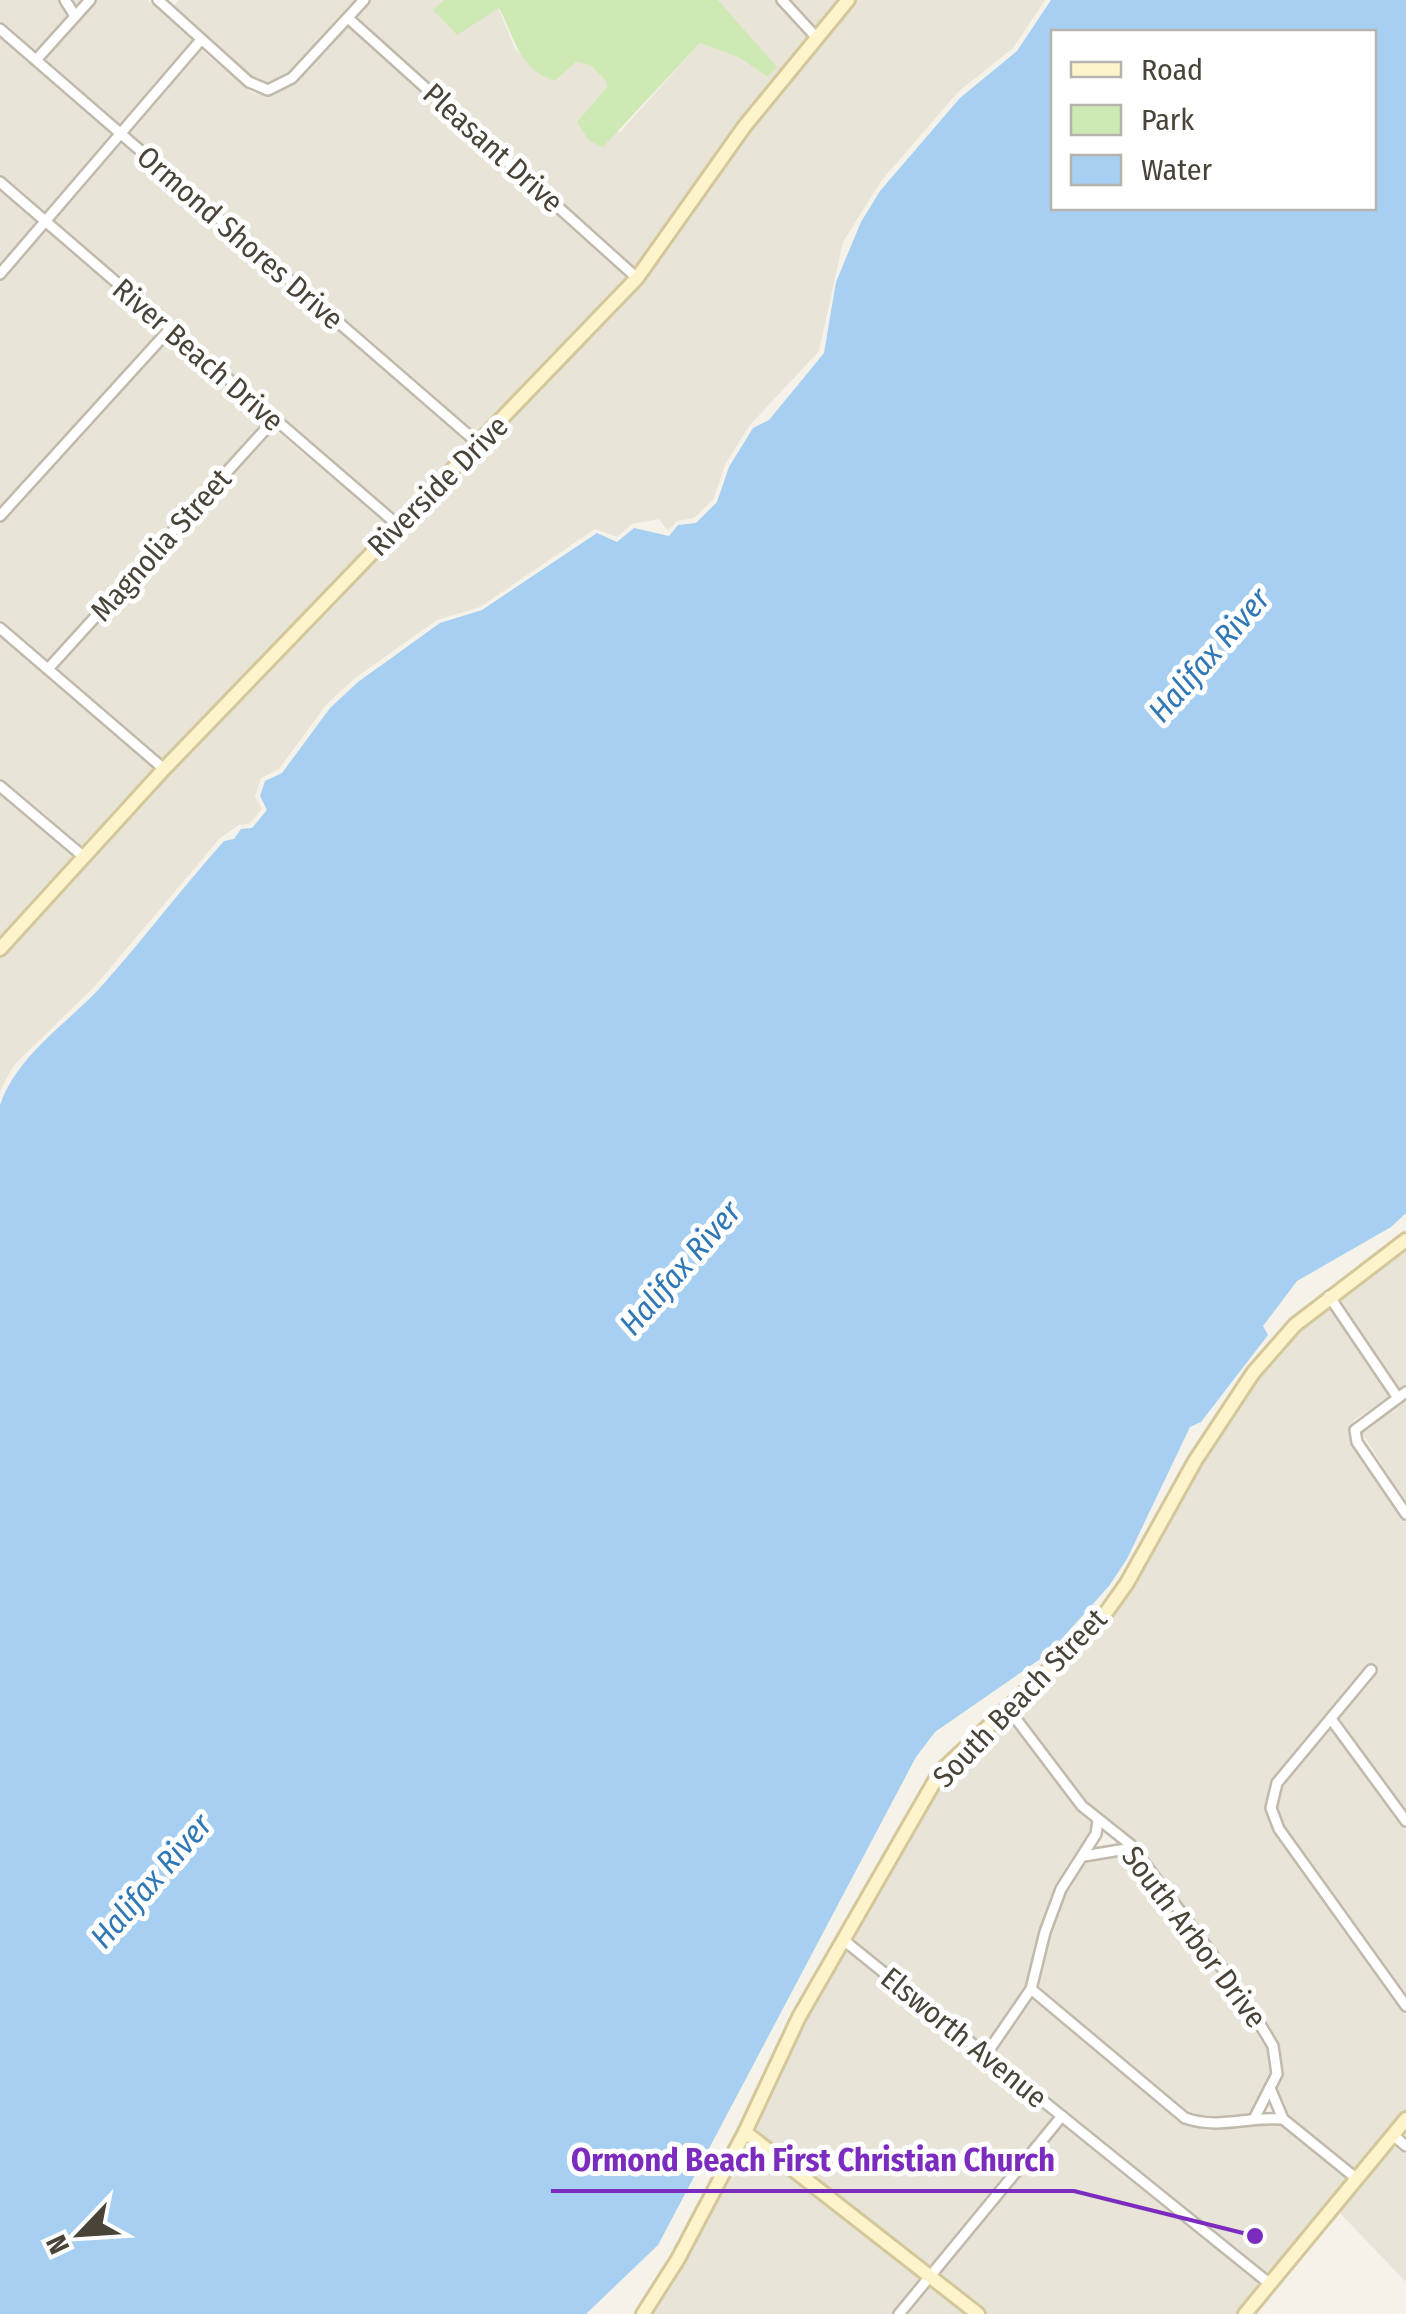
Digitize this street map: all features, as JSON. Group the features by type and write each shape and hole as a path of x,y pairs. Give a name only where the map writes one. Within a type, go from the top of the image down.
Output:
{"street":[{"path":"64,0 75,16"},
{"path":"36,60 90,0"},
{"path":"166,2 200,41 259,88 268,90 292,78 364,0"},
{"path":"782,0 816,38"},
{"name":"Riverside Drive","path":"0,949 164,770 638,278 708,175 848,0"},
{"name":"Pleasant Drive","path":"348,18 638,278"},
{"name":"Ormond Shores Drive","path":"0,29 480,445"},
{"path":"0,274 200,41"},
{"name":"River Beach Drive","path":"0,182 398,526"},
{"path":"0,516 168,330"},
{"name":"Magnolia Street","path":"48,670 273,421"},
{"path":"0,628 164,770"},
{"path":"0,786 84,857"},
{"name":"South Beach Street","path":"642,2314 678,2259 745,2132 798,2017 846,1942 940,1772 1057,1666 1100,1621 1127,1584 1195,1461 1253,1373 1295,1325 1406,1240"},
{"path":"1328,1296 1402,1395 1355,1430 1357,1442 1406,1514"},
{"path":"1371,1670 1277,1783 1272,1808 1278,1829 1406,2006"},
{"name":"South Arbor Drive","path":"1007,1708 1082,1806 1132,1848 1245,1999 1274,2046 1277,2074 1255,2117"},
{"path":"1330,1719 1406,1821"},
{"path":"985,2056 1032,1989 1044,1932 1098,1821"},
{"path":"1084,1856 1132,1848"},
{"name":"Elsworth Avenue","path":"846,1942 1270,2284"},
{"path":"1032,1989 1185,2118 1208,2126 1255,2117 1283,2119"},
{"name":"South Arbor Drive","path":"1270,2088 1283,2119 1357,2180"},
{"path":"899,2314 1062,2116"},
{"path":"1245,2314 1406,2119"},
{"path":"745,2132 978,2314"},
{"path":"1393,2135 1406,2146"}],"shaded area":[{"path":"0,0 148,0 193,42 120,127 0,21"},
{"path":"179,0 357,0 288,75 268,85 253,78 204,37 174,6"},
{"path":"371,0 444,0 434,10 483,15 498,7 515,49 555,81 576,62 590,65 606,81 607,87 577,122 620,132 700,43 738,57 768,77 776,68 718,0 774,0 809,38 703,173 637,269 356,17"},
{"path":"789,0 841,0 816,29"},
{"path":"855,0 1045,0 1013,48 958,92 881,181 843,242 819,351 749,426 725,465 713,500 694,518 677,521 668,531 659,519 632,524 617,537 595,529 480,607 437,620 355,678 326,705 279,769 261,778 255,796 262,809 249,824 239,825 220,838 95,986 14,1065 0,1091 0,957 168,773 645,278 749,130"},
{"path":"348,26 630,279 480,437 128,134 200,49 252,93 269,95 296,82"},
{"path":"0,36 113,136 46,213 0,174"},
{"path":"121,143 472,446 399,518 53,220"},
{"path":"0,189 38,222 0,266"},
{"path":"46,229 161,331 0,509 0,282"},
{"path":"169,338 265,422 48,662 0,621 0,524"},
{"path":"273,428 391,527 164,762 56,669"},
{"path":"0,636 156,770 84,850 0,779"},
{"path":"0,793 76,858 0,941"},
{"path":"1406,1247 1406,1386 1400,1391 1336,1297"},
{"path":"1327,1304 1390,1397 1354,1420 1349,1432 1352,1445 1406,1524 1406,1811 1338,1719 1378,1669 1370,1663 1272,1780 1265,1805 1274,1832 1406,2016 1406,2111 1356,2172 1287,2114 1276,2087 1283,2073 1279,2044 1250,1996 1138,1842 1086,1803 1015,1708 1061,1670 1105,1624 1200,1463 1257,1376"},
{"path":"1406,1398 1406,1504 1361,1431"},
{"path":"1006,1716 1077,1810 1092,1823 1083,1847 1056,1888 1039,1931 1026,1987 984,2048 853,1940 945,1775"},
{"path":"1330,1728 1406,1831 1406,1996 1284,1826 1277,1807 1282,1785"},
{"path":"1130,1853 1240,2002 1268,2048 1271,2074 1251,2113 1209,2120 1188,2114 1038,1987 1050,1933 1067,1891 1087,1860"},
{"path":"847,1950 1054,2118 931,2268 752,2130 804,2019"},
{"path":"1032,1997 1181,2122 1207,2131 1254,2123 1280,2124 1349,2180 1269,2276 993,2054"},
{"path":"1062,2124 1262,2285 1238,2314 987,2314 939,2274"},
{"path":"747,2140 924,2277 892,2314 649,2314"},
{"path":"1393,2143 1406,2154 1406,2282 1338,2211"},
{"path":"932,2283 969,2314 906,2314"}],"green space":[{"path":"444,0 718,0 777,67 768,77 738,57 700,43 603,147 589,141 577,122 607,87 590,65 576,62 555,81 543,76 525,61 499,8 457,35 433,10"}],"water":[{"name":"Halifax River","path":"1051,0 1406,0 1406,1213 1391,1227 1297,1281 1263,1326 1268,1335 1201,1422 1190,1427 1127,1559 1109,1586 1049,1653 935,1732 916,1757 658,2245 586,2314 0,2314 0,1105 18,1071 99,989 224,841 234,839 241,829 252,828 267,810 260,796 265,781 282,773 330,708 358,682 440,623 482,610 597,533 617,542 634,528 669,536 678,525 696,523 717,502 729,467 753,428 769,420 824,353 836,282 861,222 880,191 960,98 1017,51"}],"place":[{"name":"Ormond Beach First Christian Church","path":"1255,2236"}]}
